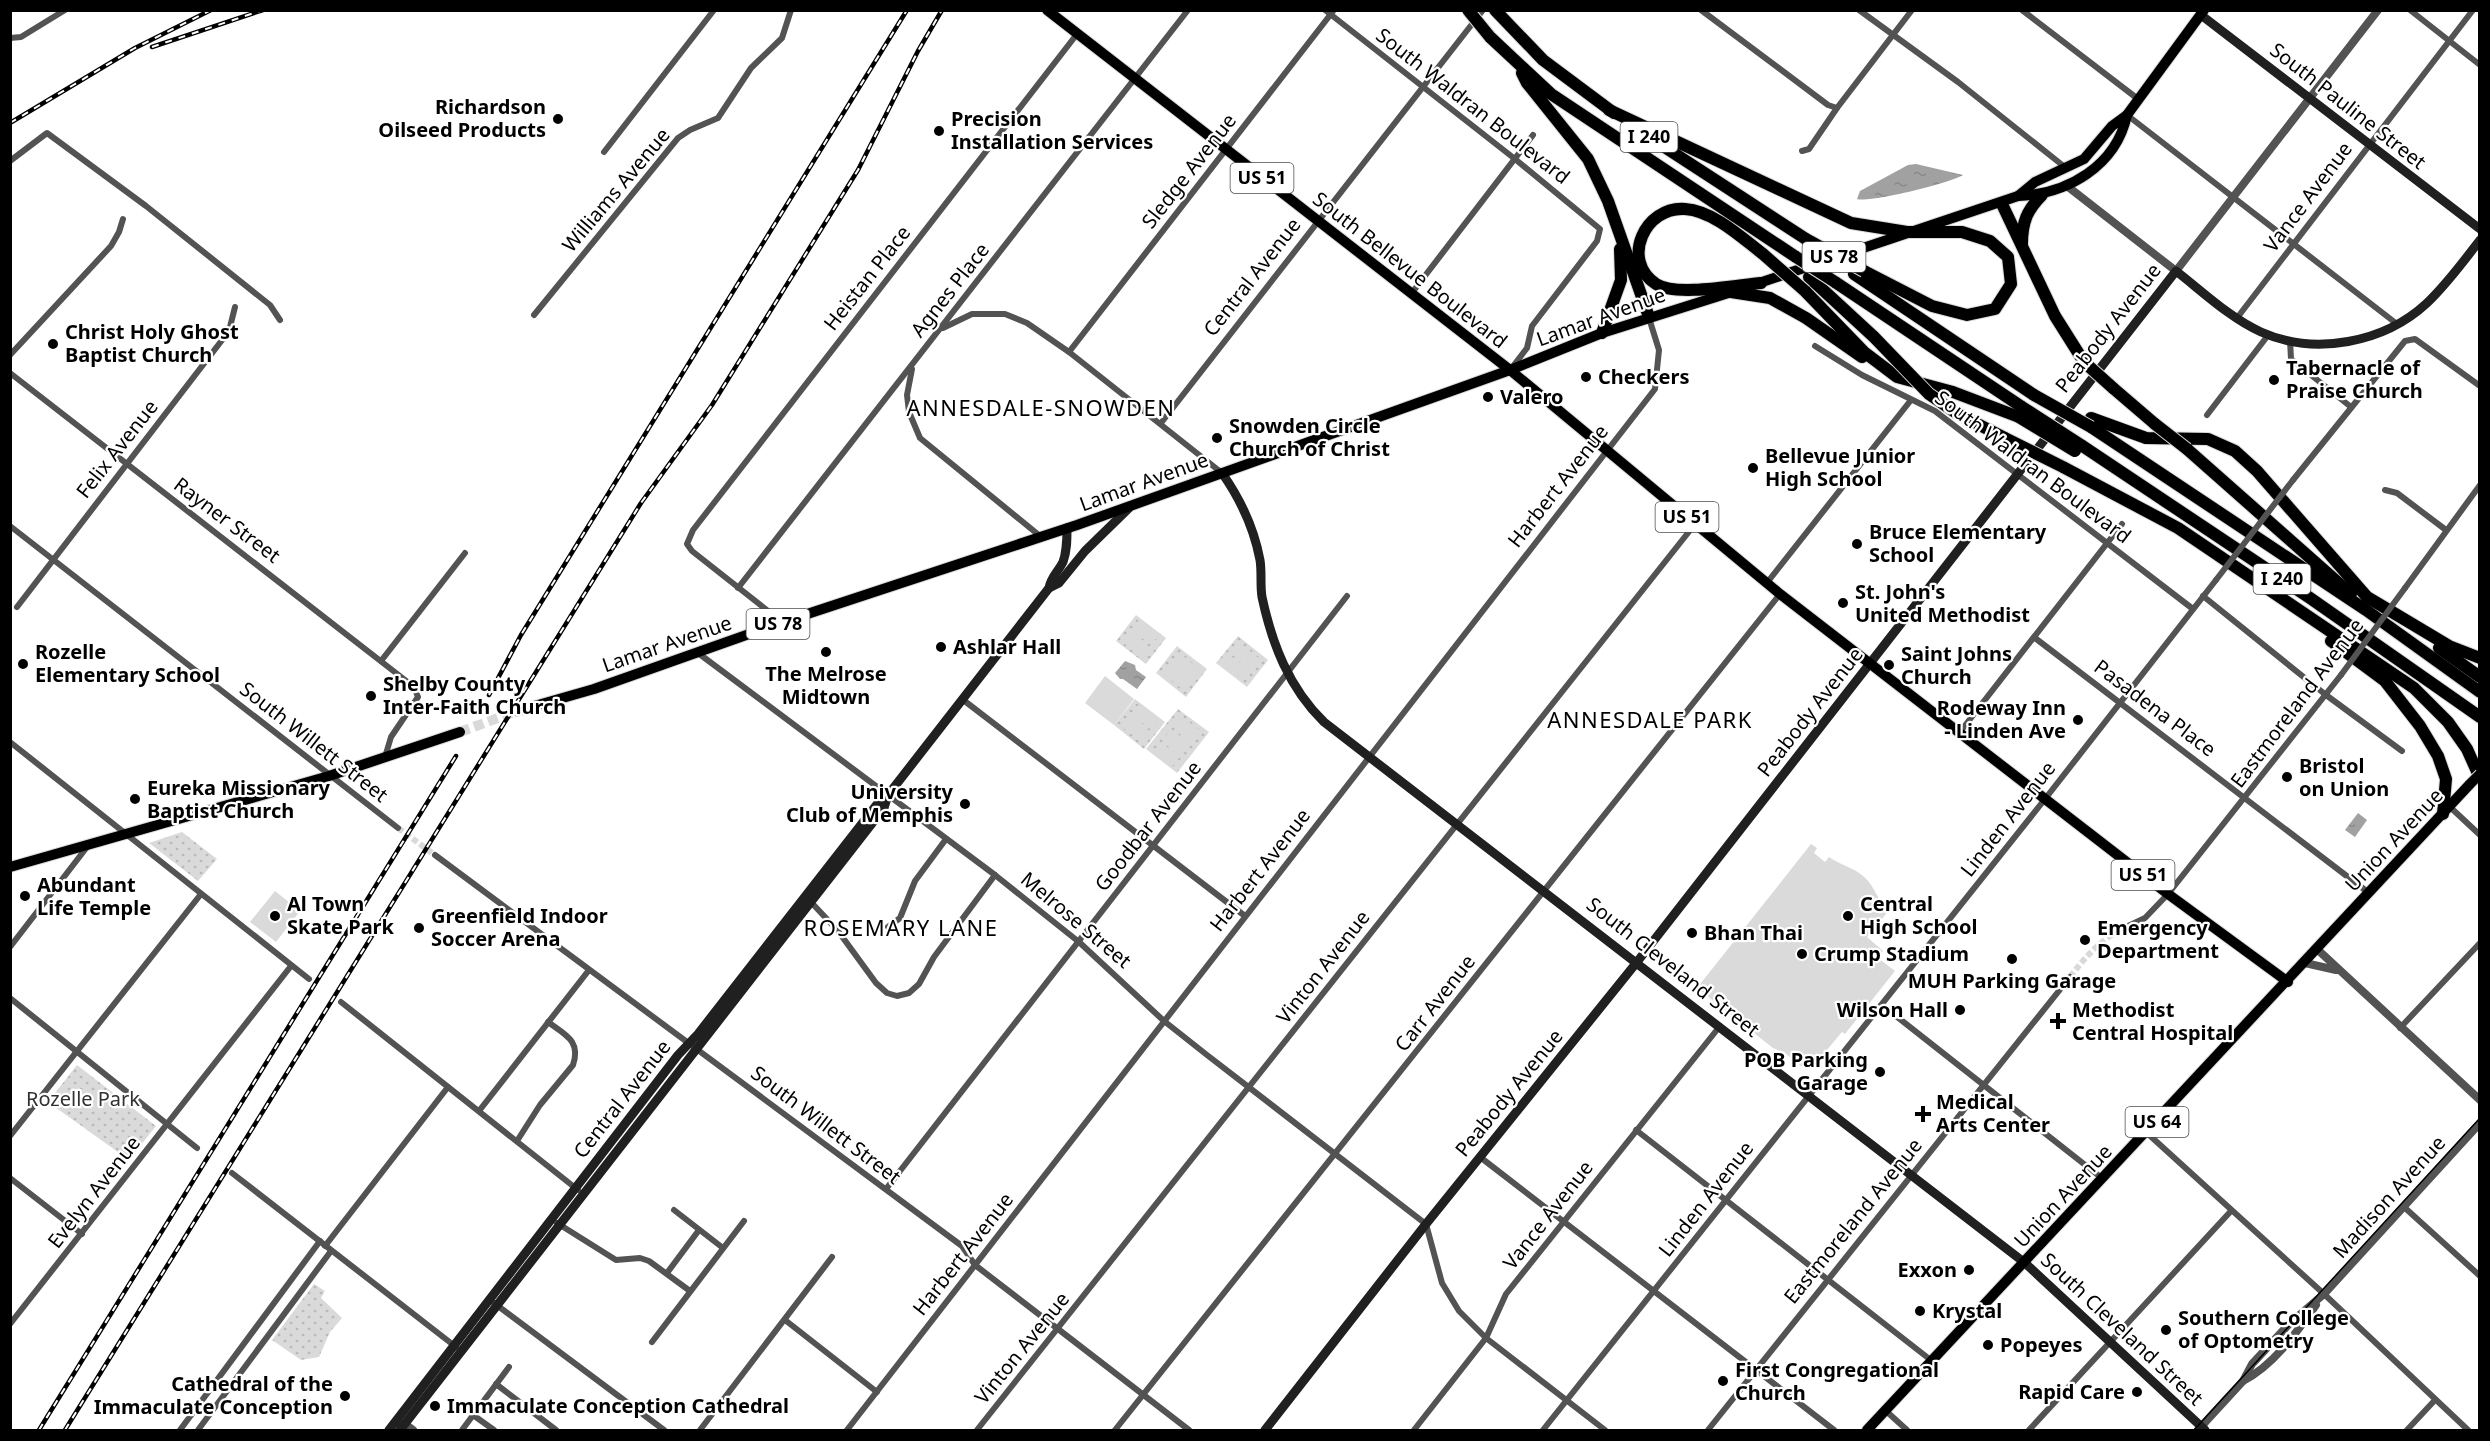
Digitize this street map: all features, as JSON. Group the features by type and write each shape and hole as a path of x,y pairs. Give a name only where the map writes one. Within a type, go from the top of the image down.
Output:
{"highway":[{"name":"I 240","path":"1468,10 1490,37 1551,94 1615,139 1835,282 2020,412 2145,488 2319,604 2480,717"},
{"name":"I 240","path":"1495,10 1543,60 1609,110 1859,272 1976,355 2091,422 2366,610 2480,692"},
{"path":"1517,64 1527,83 1571,134 1588,159 1608,201 1649,317"},
{"path":"1609,110 1851,223 1907,232 1962,232 1990,241 2008,257 2011,284 1995,309 1967,315 1932,306 1859,272"},
{"path":"2022,248 2025,215 2042,195"},
{"path":"2002,204 2055,316 2084,362 2323,566 2366,610"},
{"path":"1761,283 1678,290 1657,285 1642,268 1638,245 1644,229 1652,220 1667,211 1686,209 1713,219 1763,254 1805,291 1864,352 1897,377"},
{"path":"1602,333 1621,280 1620,239"},
{"path":"1796,257 1809,277 1874,337 1929,394 1958,414 2178,528 2426,698 2448,722 2467,749 2476,779"},
{"path":"1731,292 1770,298 1897,377 2020,412"},
{"path":"2091,422 2146,438 2208,439 2235,451 2257,471 2367,597 2403,620 2480,677"},
{"path":"2267,589 2328,639 2372,670 2405,703 2443,767 2447,786 2446,811"},
{"path":"2403,620 2462,652 2480,658"}],"main road":[{"name":"South Bellevue Boulevard","path":"1047,10 1510,370 1766,584 2168,894 2288,982"},
{"name":"US 78","path":"2018,196 2035,182 2067,169 2084,159 2112,126 2127,115 2200,12"},
{"name":"South Pauline Street","path":"2200,12 2309,99 2480,229"},
{"name":"US 78","path":"2018,196 2042,195 2067,186 2093,171 2123,134 2127,115"},
{"name":"Lamar Avenue","path":"517,711 594,688 783,622 1131,506 1510,370 1602,333 1761,283 1907,232 2002,204 2018,196"},
{"path":"2176,272 2237,318 2269,334 2319,344 2348,342 2397,324 2427,303 2480,240"},
{"name":"Peabody Avenue","path":"1265,1431 1426,1224 1637,962 2176,272"},
{"name":"South Cleveland Street","path":"1222,473 1237,495 1252,527 1260,561 1261,594 1271,634 1287,675 1311,710 2025,1263 2201,1429"},
{"name":"Central Avenue","path":"1048,588 1059,583 1092,544 1131,506"},
{"name":"Central Avenue","path":"397,1428 808,899 884,808 888,795 1048,588 1051,577 1064,557 1067,528"},
{"path":"10,867 329,776 460,732"},
{"name":"Union Avenue","path":"1867,1431 2476,779"}],"street":[{"path":"10,38 21,37 65,10"},
{"name":"Williams Avenue","path":"604,152 714,10"},
{"name":"Williams Avenue","path":"534,315 678,138 718,118 751,68 782,38 791,10"},
{"name":"Agnes Place","path":"738,588 1188,10"},
{"name":"Central Avenue","path":"1161,423 1483,10"},
{"path":"1701,10 1828,105 1836,108"},
{"path":"1859,10 1958,82 2067,169"},
{"path":"1802,151 1809,149 1836,108 1912,10"},
{"path":"2022,10 2138,99"},
{"name":"Peabody Avenue","path":"2176,272 2378,10"},
{"path":"2410,10 2480,64"},
{"name":"Vance Avenue","path":"2237,318 2368,144 2473,10"},
{"name":"South Waldran Boulevard","path":"1330,12 1600,229 1597,241 1532,326 1527,348 1510,370"},
{"name":"Sledge Avenue","path":"1069,351 1330,12"},
{"name":"Heistan Place","path":"738,588 692,551 687,544 693,530 1077,34"},
{"path":"2127,115 2397,324"},
{"path":"10,161 47,133 146,206 270,305 280,320"},
{"path":"1410,294 1533,135"},
{"path":"2067,186 2176,272"},
{"path":"10,355 111,246 123,219"},
{"name":"Felix Avenue","path":"17,607 229,331 235,308"},
{"path":"940,330 972,314 1005,314 1027,323 1069,351 1222,473"},
{"name":"Harbert Avenue","path":"847,1431 1655,389 1659,350 1649,317"},
{"path":"2207,415 2269,334"},
{"name":"Linden Avenue","path":"1543,1431 2045,799 2293,480 2409,339 2415,339 2480,386"},
{"path":"2290,340 2289,355 2295,363 2351,407"},
{"name":"South Waldran Boulevard","path":"1815,346 1935,411 2193,609"},
{"path":"912,366 907,395 909,412 920,438 1040,537"},
{"name":"Rayner Street","path":"10,373 414,687 418,698 391,737 385,758"},
{"path":"1766,584 1911,400"},
{"name":"Eastmoreland Avenue","path":"2126,927 2145,918 2168,894 2246,798 2341,675 2480,485"},
{"path":"2385,490 2397,493 2446,530"},
{"name":"Vinton Avenue","path":"977,1431 1695,524"},
{"path":"1960,732 2122,524"},
{"name":"South Willett Street","path":"10,526 398,828"},
{"path":"381,661 465,553"},
{"path":"738,588 783,622"},
{"name":"Carr Avenue","path":"1116,1431 1780,594"},
{"name":"Goodbar Avenue","path":"886,1189 1347,596"},
{"path":"2203,596 2326,695 2402,751"},
{"name":"Pasadena Place","path":"2035,638 2370,893"},
{"name":"Melrose Street","path":"697,652 995,874 1079,942 1164,1021 1426,1224"},
{"path":"962,699 1245,916"},
{"path":"10,742 309,979"},
{"path":"2446,811 2480,835"},
{"path":"888,927 900,918 915,881 946,839"},
{"path":"10,947 89,844"},
{"name":"South Willett Street","path":"435,855 962,1245 975,1265 1188,1431"},
{"path":"808,899 838,931 876,983 887,993 897,996 909,993 919,984 934,957 995,874"},
{"path":"10,1136 201,894"},
{"path":"2400,1029 2480,943"},
{"path":"2318,950 2400,1029 2480,1100"},
{"path":"2305,963 2337,970"},
{"name":"Evelyn Avenue","path":"10,1324 291,966"},
{"path":"479,1111 589,970"},
{"name":"Eastmoreland Avenue","path":"1708,1431 2070,976"},
{"path":"10,998 197,1148"},
{"path":"341,1002 580,1191"},
{"path":"1881,1005 2103,1180"},
{"path":"517,1141 540,1105 573,1065 576,1052 571,1038 548,1022"},
{"name":"Vance Avenue","path":"1414,1431 1486,1338 1506,1294 1720,1026"},
{"path":"180,1431 233,1356 448,1087"},
{"name":"Madison Avenue","path":"2201,1429 2243,1381 2252,1364 2280,1333 2324,1294 2480,1123"},
{"path":"1636,1130 1932,1361"},
{"path":"2147,1133 2324,1294 2468,1431"},
{"path":"1480,1157 1834,1431"},
{"path":"232,1173 457,1348"},
{"path":"10,1178 82,1234"},
{"path":"2403,1207 2480,1276"},
{"path":"674,1210 723,1248"},
{"path":"2029,1431 2231,1211"},
{"path":"652,1342 744,1221"},
{"path":"555,1222 616,1260 640,1258 667,1273 690,1291"},
{"path":"1426,1224 1442,1283 1459,1311 1486,1338 1605,1431"},
{"path":"667,1273 699,1230"},
{"path":"198,1431 331,1251"},
{"path":"700,1431 832,1257"},
{"path":"493,1302 664,1431"},
{"path":"785,1320 877,1392"},
{"path":"233,1356 245,1365"},
{"path":"462,1431 509,1367"},
{"path":"496,1384 556,1431"},
{"path":"2407,1431 2435,1400"},
{"path":"1886,1411 1907,1431"},
{"path":"473,1415 494,1431"},
{"path":"397,1428 413,1431"}],"green space":[{"path":"1136,615 1166,638 1146,664 1116,641"},
{"path":"1138,621 1158,636 1151,645 1131,630"},
{"path":"1129,633 1149,648 1142,657 1122,642"},
{"path":"1238,636 1268,660 1247,687 1216,663"},
{"path":"1241,644 1260,659 1253,668 1234,653"},
{"path":"1177,646 1207,669 1186,697 1156,673"},
{"path":"1180,653 1199,669 1192,678 1173,662"},
{"path":"1231,656 1251,671 1244,680 1224,665"},
{"path":"1171,665 1190,681 1183,690 1164,674"},
{"path":"1105,676 1134,699 1114,725 1085,703"},
{"path":"1135,699 1165,722 1144,749 1114,725"},
{"path":"1138,705 1158,721 1151,730 1131,714"},
{"path":"1178,709 1209,732 1177,773 1146,749"},
{"path":"1181,716 1201,731 1194,740 1174,725"},
{"path":"1129,718 1148,733 1141,742 1122,727"},
{"path":"1171,729 1191,744 1184,753 1164,738"},
{"path":"1161,742 1180,757 1173,766 1154,751"},
{"path":"182,832 217,859 198,881 149,843"},
{"name":"Crump Stadium","path":"1811,844 1817,848 1814,853 1825,862 1829,857 1863,876 1890,909 1867,937 1883,951 1878,958 1895,971 1845,1034 1842,1032 1816,1063 1801,1066 1785,1053 1773,1048 1697,988"},
{"name":"Al Town Skate Park","path":"275,891 300,911 276,942 250,922"},
{"name":"Rozelle Park","path":"77,1065 156,1126 129,1160 48,1102"},
{"path":"314,1284 325,1291 321,1298 342,1318 330,1332 319,1357 301,1360 272,1340"}],"water":[{"path":"1916,164 1963,175 1910,192 1857,199 1860,191 1908,165"},
{"path":"1125,661 1135,665 1136,670 1146,677 1137,689 1120,679 1115,673"},
{"path":"2358,813 2367,820 2355,837 2345,830"}],"tunnel":[{"path":"460,732 517,711"},
{"path":"398,828 435,855"},
{"path":"2070,977 2095,948 2126,927"}],"tram line":[{"path":"2194,1430 2480,1118"}],"railway":[{"path":"10,123 135,48 211,10"},
{"path":"152,47 263,10"},
{"path":"489,695 521,635 907,10"},
{"path":"65,1430 641,503 712,405 858,170 918,51 942,10"},
{"path":"39,1430 456,756"}],"place":[{"name":"Richardson Oilseed Products","path":"558,119"},
{"name":"Precision Installation Services","path":"939,131"},
{"name":"Christ Holy Ghost Baptist Church","path":"53,344"},
{"name":"Checkers","path":"1586,377"},
{"name":"Tabernacle of Praise Church","path":"2274,380"},
{"name":"Valero","path":"1488,397"},
{"name":"Snowden Circle Church of Christ","path":"1217,438"},
{"name":"Bellevue Junior High School","path":"1753,468"},
{"name":"Bruce Elementary School","path":"1857,544"},
{"name":"St. John's United Methodist","path":"1843,603"},
{"name":"Ashlar Hall","path":"941,647"},
{"name":"The Melrose Midtown","path":"826,652"},
{"name":"Rozelle Elementary School","path":"23,664"},
{"name":"Saint Johns Church","path":"1889,665"},
{"name":"Shelby County Inter-Faith Church","path":"371,696"},
{"name":"Rodeway Inn - Linden Ave","path":"2078,720"},
{"name":"Bristol on Union","path":"2287,777"},
{"name":"Eureka Missionary Baptist Church","path":"135,799"},
{"name":"University Club of Memphis","path":"965,804"},
{"name":"Abundant Life Temple","path":"25,896"},
{"name":"Al Town Skate Park","path":"275,916"},
{"name":"Central High School","path":"1848,916"},
{"name":"Greenfield Indoor Soccer Arena","path":"419,928"},
{"name":"Bhan Thai","path":"1692,933"},
{"name":"Emergency Department","path":"2085,940"},
{"name":"Crump Stadium","path":"1802,954"},
{"name":"MUH Parking Garage","path":"2012,959"},
{"name":"Wilson Hall","path":"1960,1010"},
{"name":"Methodist Central Hospital","path":"2058,1021"},
{"name":"POB Parking Garage","path":"1880,1072"},
{"name":"Medical Arts Center","path":"1923,1114"},
{"name":"Exxon","path":"1969,1270"},
{"name":"Krystal","path":"1920,1311"},
{"name":"Southern College of Optometry","path":"2166,1330"},
{"name":"Popeyes","path":"1988,1345"},
{"name":"First Congregational Church","path":"1723,1381"},
{"name":"Rapid Care","path":"2137,1392"},
{"name":"Cathedral of the Immaculate Conception","path":"345,1396"},
{"name":"Immaculate Conception Cathedral","path":"435,1406"}],"district":[{"name":"ANNESDALE-SNOWDEN","path":"1041,408"},
{"name":"ANNESDALE PARK","path":"1650,720"},
{"name":"ROSEMARY LANE","path":"901,928"}]}
